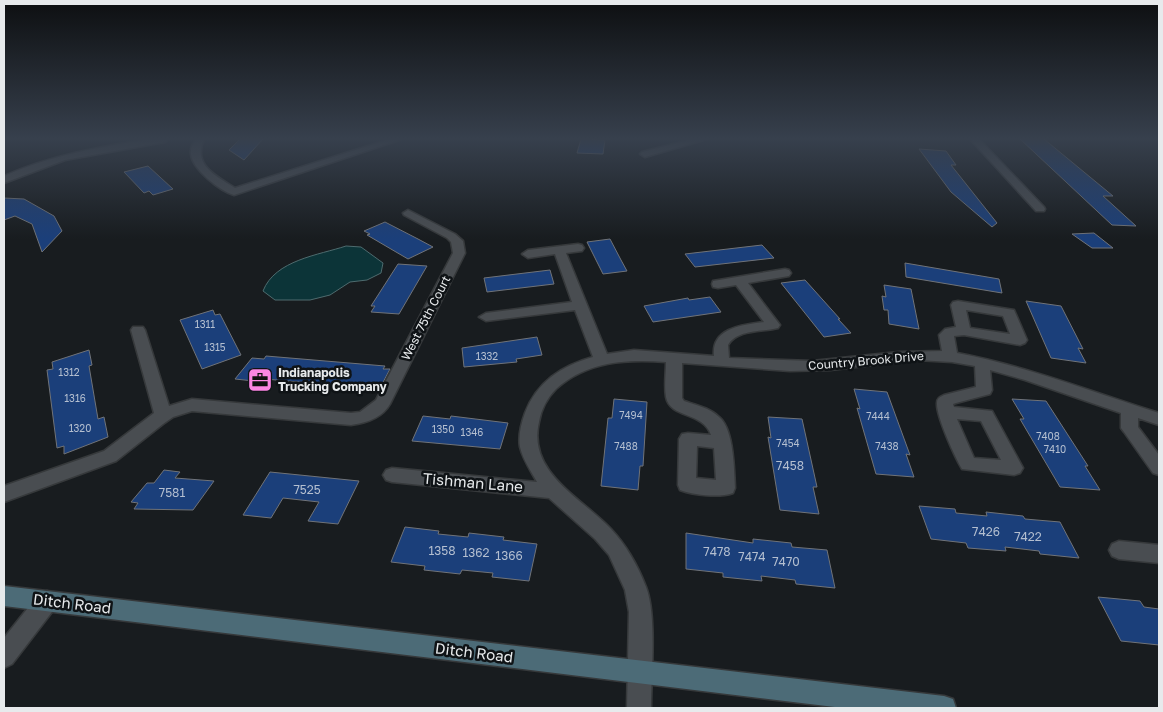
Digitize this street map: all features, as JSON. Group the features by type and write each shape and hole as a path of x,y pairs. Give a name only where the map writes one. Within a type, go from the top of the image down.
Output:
{"main road":[{"name":"Ditch Road","path":"4,596 944,708"}],"street":[{"path":"4,180 20,172"},
{"path":"207,172 234,192 295,172"},
{"path":"1005,172 1040,209"},
{"name":"West 75th Court","path":"4,494 120,451 163,414 178,407 192,405 351,419 372,413 382,404 459,253 457,241 451,236 408,213"},
{"path":"528,254 578,248"},
{"path":"559,250 600,359 572,369 549,386 534,407 529,426 529,447 545,479 554,490 602,533 616,549 636,589 640,612 641,673 639,708"},
{"path":"718,284 784,274"},
{"path":"722,361 721,345 728,335 739,331 774,325 739,280"},
{"path":"486,317 580,305"},
{"path":"138,330 163,414"},
{"path":"950,357 946,335 950,332 964,330"},
{"name":"Country Brook Drive","path":"600,359 634,355 810,366 843,364 909,355 950,357 982,362 1023,374 1159,419"},
{"path":"674,357 674,398 678,405 715,422 722,442"},
{"path":"946,412 945,401 955,396 975,394 984,390 982,362"},
{"path":"1129,410 1130,428 1159,468"},
{"name":"Tishman Lane","path":"392,475 554,490"},
{"path":"1120,550 1159,554"},
{"path":"4,656 47,602"}],"water":[{"path":"346,246 361,247 383,263 381,273 367,280 350,282 330,295 310,300 275,300 263,291 277,272 287,266 299,260"}],"building":[{"path":"124,172 155,172 173,189 153,195 149,191 144,193"},
{"path":"936,172 957,172 997,223 992,227 951,192"},
{"path":"1056,172 1084,172 1113,196 1103,196 1136,226 1112,225"},
{"path":"4,198 24,199 54,216 62,231 42,252 32,224 15,216 4,220"},
{"path":"385,222 433,247 408,259 367,235 370,234 364,231"},
{"path":"1094,233 1113,248 1092,248 1072,234"},
{"path":"610,239 627,271 603,274 587,242"},
{"path":"762,245 774,258 695,267 685,254"},
{"path":"905,263 999,279 1002,293 906,277"},
{"path":"398,264 427,266 399,314 371,312 375,306 371,306"},
{"path":"550,270 554,284 487,292 484,278"},
{"path":"805,280 851,333 824,337 781,283"},
{"path":"884,285 911,289 919,329 889,324 888,310 884,310 882,296 886,297"},
{"path":"710,297 721,312 653,322 644,306 688,298 689,300"},
{"path":"1026,301 1061,306 1083,349 1078,348 1086,363 1051,358"},
{"path":"213,310 215,315 220,314 241,355 202,369 180,320"},
{"path":"537,337 542,355 516,359 517,362 464,367 462,348"},
{"path":"89,350 92,365 89,366 98,419 104,417 108,437 64,454 64,446 57,448 47,370 53,369 52,362"},
{"path":"266,356 385,366 383,369 390,369 378,392 353,389 354,387 265,379 263,382 235,379 252,358 264,359"},
{"path":"854,389 887,392 910,455 906,454 914,477 876,474 857,408 860,409"},
{"path":"614,399 647,402 643,466 640,466 638,490 601,486 608,418 612,418"},
{"path":"1012,399 1046,401 1088,466 1085,466 1100,490 1060,487 1020,419 1024,419"},
{"path":"423,416 450,419 451,416 508,423 500,449 412,441"},
{"path":"768,417 802,419 817,487 813,487 819,514 780,510 768,437 771,438"},
{"path":"164,470 180,472 175,478 214,481 193,510 134,509 138,503 131,502 147,483 154,483"},
{"path":"270,472 359,481 338,524 308,521 319,502 283,498 271,518 243,515"},
{"path":"919,506 955,509 956,513 987,516 986,512 1023,516 1025,519 1060,522 1079,558 1040,554 1039,551 1005,547 1006,551 968,548 966,543 931,539"},
{"path":"405,527 439,531 438,534 468,537 469,533 504,537 503,540 537,544 529,581 492,577 493,573 462,570 460,574 424,570 425,566 391,562"},
{"path":"686,533 753,543 753,539 791,543 792,547 827,550 835,588 796,584 795,580 761,576 762,581 723,577 723,573 686,569"},
{"path":"1098,597 1140,601 1144,607 1159,609 1159,645 1121,641"}],"place":[{"name":"Indianapolis Trucking Company","path":"260,380"}]}
